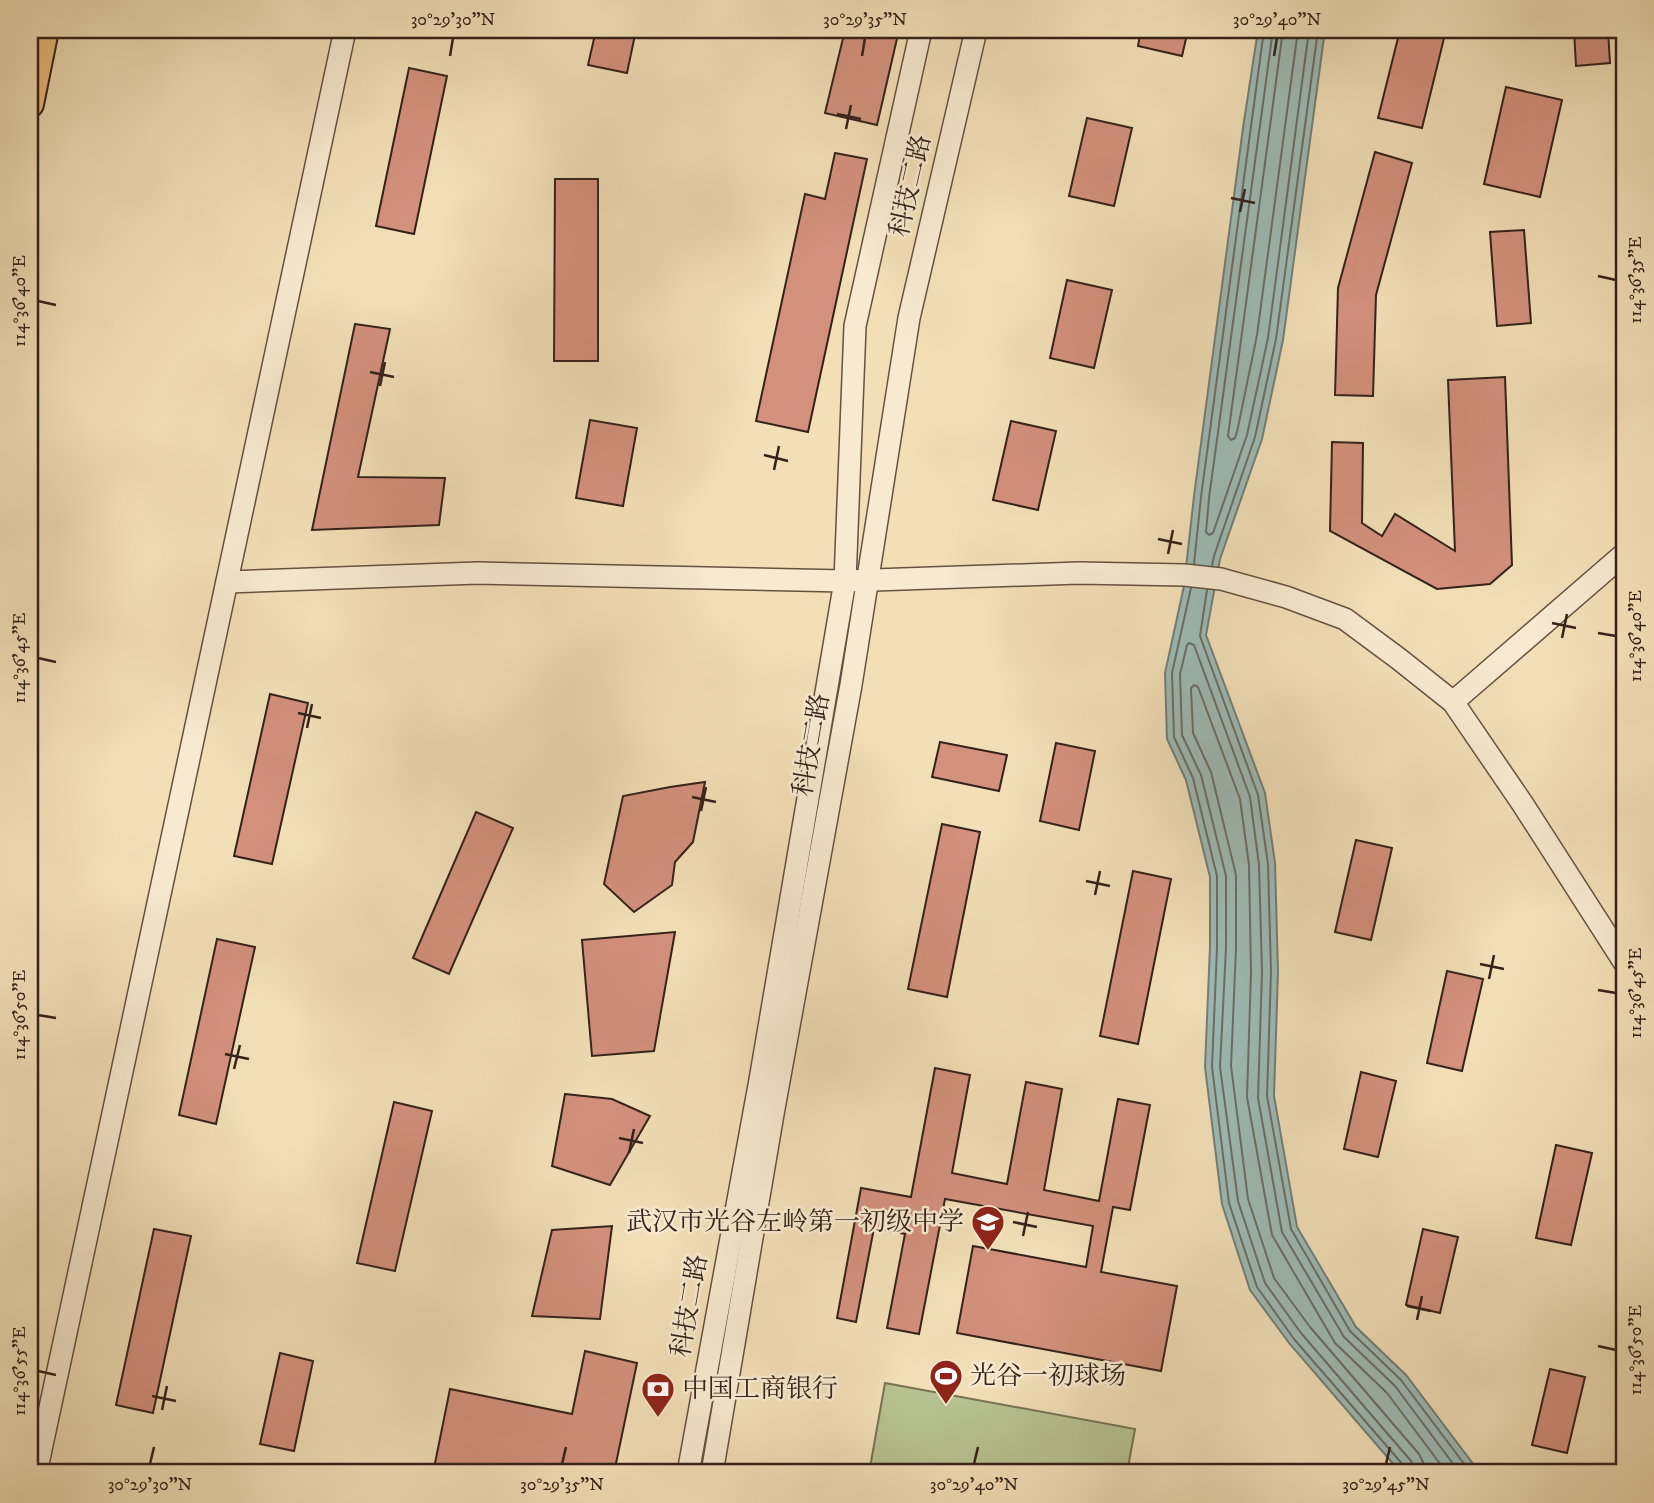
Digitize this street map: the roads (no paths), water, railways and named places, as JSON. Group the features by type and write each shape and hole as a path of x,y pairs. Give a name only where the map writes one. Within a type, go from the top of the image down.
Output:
{"main road":[{"path":"30,104 45,30"}],"street":[{"path":"36,1473 345,30"},
{"name":"科技二路","path":"688,1473 760,1080 845,581 855,326 921,30"},
{"name":"科技二路","path":"712,1473 773,1114 852,685 909,318 975,30"},
{"path":"1453,702 1624,554"},
{"path":"228,582 478,573 845,581 1092,573 1184,575 1221,579 1286,597 1345,619 1453,702 1624,962"}],"water":[{"path":"1258,30 1325,30 1283,340 1262,439 1220,559 1206,635 1265,793 1275,863 1278,972 1274,1096 1297,1227 1356,1327 1406,1375 1480,1473 1401,1473 1289,1343 1250,1290 1222,1204 1205,1067 1210,877 1186,780 1167,739 1165,673 1184,586"}],"place":[{"name":"武汉市光谷左岭第一初级中学","path":"988,1252"},
{"name":"光谷一初球场","path":"946,1406"},
{"name":"中国工商银行","path":"658,1419"}]}
